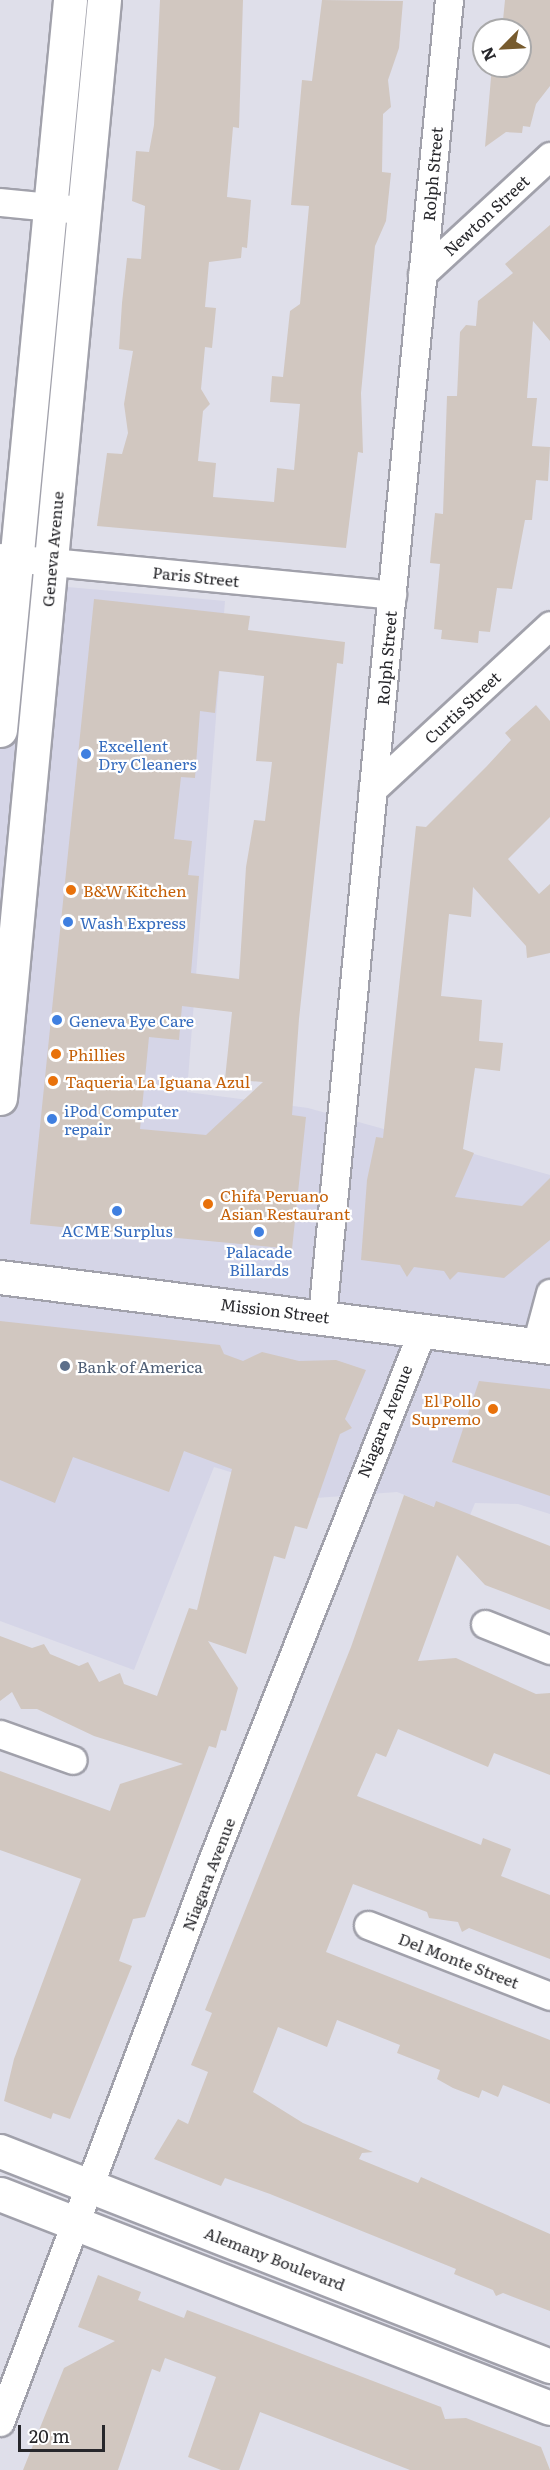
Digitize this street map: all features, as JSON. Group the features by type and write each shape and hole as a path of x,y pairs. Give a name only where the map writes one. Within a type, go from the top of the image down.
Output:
{"main road":[{"path":"0,730 8,558 49,207 70,0"},
{"name":"Geneva Avenue","path":"0,1098 9,916 50,562 104,0"},
{"name":"Mission Street","path":"0,1277 322,1316 543,1346"},
{"name":"Alemany Boulevard","path":"0,2151 550,2366"},
{"path":"0,2194 550,2408"}],"street":[{"name":"Rolph Street","path":"322,1316 448,0"},
{"name":"Newton Street","path":"422,274 550,156"},
{"path":"0,202 84,210"},
{"name":"Paris Street","path":"8,558 392,595"},
{"name":"Curtis Street","path":"373,789 550,625"},
{"path":"543,1346 550,1293"},
{"name":"Niagara Avenue","path":"0,2422 77,2224 218,1847 423,1329"},
{"path":"485,1624 550,1650"},
{"path":"0,1734 73,1760"},
{"name":"Del Monte Street","path":"368,1925 550,1996"}],"shaded area":[{"path":"0,581 225,601 187,1092 308,1108 550,1175 550,1514 518,1504 475,1503 468,1520 397,1492 316,1498 214,1467 134,1670 0,1621"}],"building":[{"path":"160,0 243,0 239,128 233,127 227,197 251,200 247,248 242,247 241,258 209,262 205,307 216,308 212,348 205,347 201,389 210,404 203,411 198,461 216,463 213,497 274,502 277,468 294,470 300,404 270,402 272,376 283,377 290,311 300,304 309,206 291,205 302,80 312,81 322,0 403,1 399,48 388,80 391,107 383,114 382,172 391,173 386,221 375,246 361,393 363,453 358,452 346,548 97,526 107,453 122,454 128,433 124,404 133,351 119,349 122,303 127,258 141,259 145,206 132,201 136,151 149,152 154,125"},
{"path":"505,0 550,0 550,86 536,104 530,127 523,126 522,133 506,132 485,147 491,78 532,78 532,18 503,18"},
{"path":"550,225 550,341 533,321 527,398 537,398 532,446 550,447 548,481 536,480 532,520 525,520 512,589 497,588 490,632 479,631 478,643 441,639 442,630 434,629 440,564 430,563 435,513 443,514 447,396 457,396 460,332 466,325 476,326 478,301 513,273 505,264"},
{"path":"94,599 250,616 248,630 345,642 343,664 337,663 299,1019 292,1115 306,1117 292,1249 30,1224","holes":["219,671 264,676 256,761 272,762 265,821 254,820 246,867 239,979 191,973 199,876 188,875 192,841 174,839 181,777 195,778 200,711 215,713","182,1006 232,1012 225,1079 263,1082 206,1135 140,1129 149,1037 179,1040"]},
{"path":"536,705 550,721 550,817 508,859 539,894 550,884 550,953 527,958 526,946 473,887 471,917 449,914 441,996 482,1000 479,1041 503,1043 500,1071 475,1068 463,1149 474,1153 455,1197 522,1206 550,1178 550,1240 504,1278 458,1272 450,1280 444,1271 414,1267 407,1277 400,1265 361,1260 367,1180 376,1137 383,1138 416,826 426,827 487,766 511,740 505,733"},
{"path":"0,1321 220,1345 224,1354 243,1361 262,1352 299,1361 336,1360 366,1370 345,1419 352,1428 340,1434 307,1529 295,1526 285,1559 274,1556 246,1654 208,1641 238,1688 226,1731 221,1730 216,1748 209,1746 145,1917 133,1919 119,1961 132,1966 70,2119 53,2113 51,2119 4,2101 14,2059 81,1879 0,1850 0,1771 110,1811 120,1784 183,1764 94,1736 37,1709 21,1709 12,1692 0,1701 0,1636 32,1648 44,1644 50,1654 79,1666 88,1662 99,1682 120,1673 124,1684 157,1696 189,1608 197,1610 232,1469 184,1451 169,1492 73,1457 55,1503 0,1480"},
{"path":"479,1381 550,1389 550,1496 452,1462"},
{"path":"404,1495 434,1507 436,1501 550,1546 550,1610 485,1585 457,1555 418,1661 456,1658 536,1694 550,1693 550,1775 494,1753 488,1767 398,1729 386,1757 376,1753 357,1796 481,1845 483,1838 511,1849 501,1876 550,1895 550,1959 469,1928 462,1932 458,1922 429,1918 427,1912 353,1884 326,1952 550,2040 550,2104 503,2085 498,2097 482,2090 479,2098 453,2088 437,2079 440,2070 397,2053 400,2045 337,2020 327,2047 278,2027 253,2092 303,2123 373,2152 362,2153 359,2159 418,2183 421,2177 550,2234 550,2311 503,2293 496,2296 493,2290 454,2274 456,2269 270,2194 225,2178 221,2186 154,2159 178,2119 188,2124 208,2072 191,2065 212,2013 205,2010 351,1647"},
{"path":"98,2275 141,2292 138,2300 184,2318 187,2310 441,2407 445,2419 466,2418 541,2447 550,2470 410,2470 260,2412 239,2470 221,2470 188,2457 216,2377 165,2358 160,2372 152,2369 118,2470 23,2470 64,2368 115,2341 78,2327"}],"place":[{"name":"Excellent Dry Cleaners","path":"86,754"},
{"name":"B&W Kitchen","path":"71,890"},
{"name":"Wash Express","path":"68,922"},
{"name":"Geneva Eye Care","path":"57,1020"},
{"name":"Phillies","path":"56,1054"},
{"name":"Taqueria La Iguana Azul","path":"53,1081"},
{"name":"iPod Computer repair","path":"52,1119"},
{"name":"Chifa Peruano Asian Restaurant","path":"208,1204"},
{"name":"ACME Surplus","path":"117,1211"},
{"name":"Palacade Billards","path":"259,1232"},
{"name":"Bank of America","path":"65,1366"},
{"name":"El Pollo Supremo","path":"493,1409"}]}
